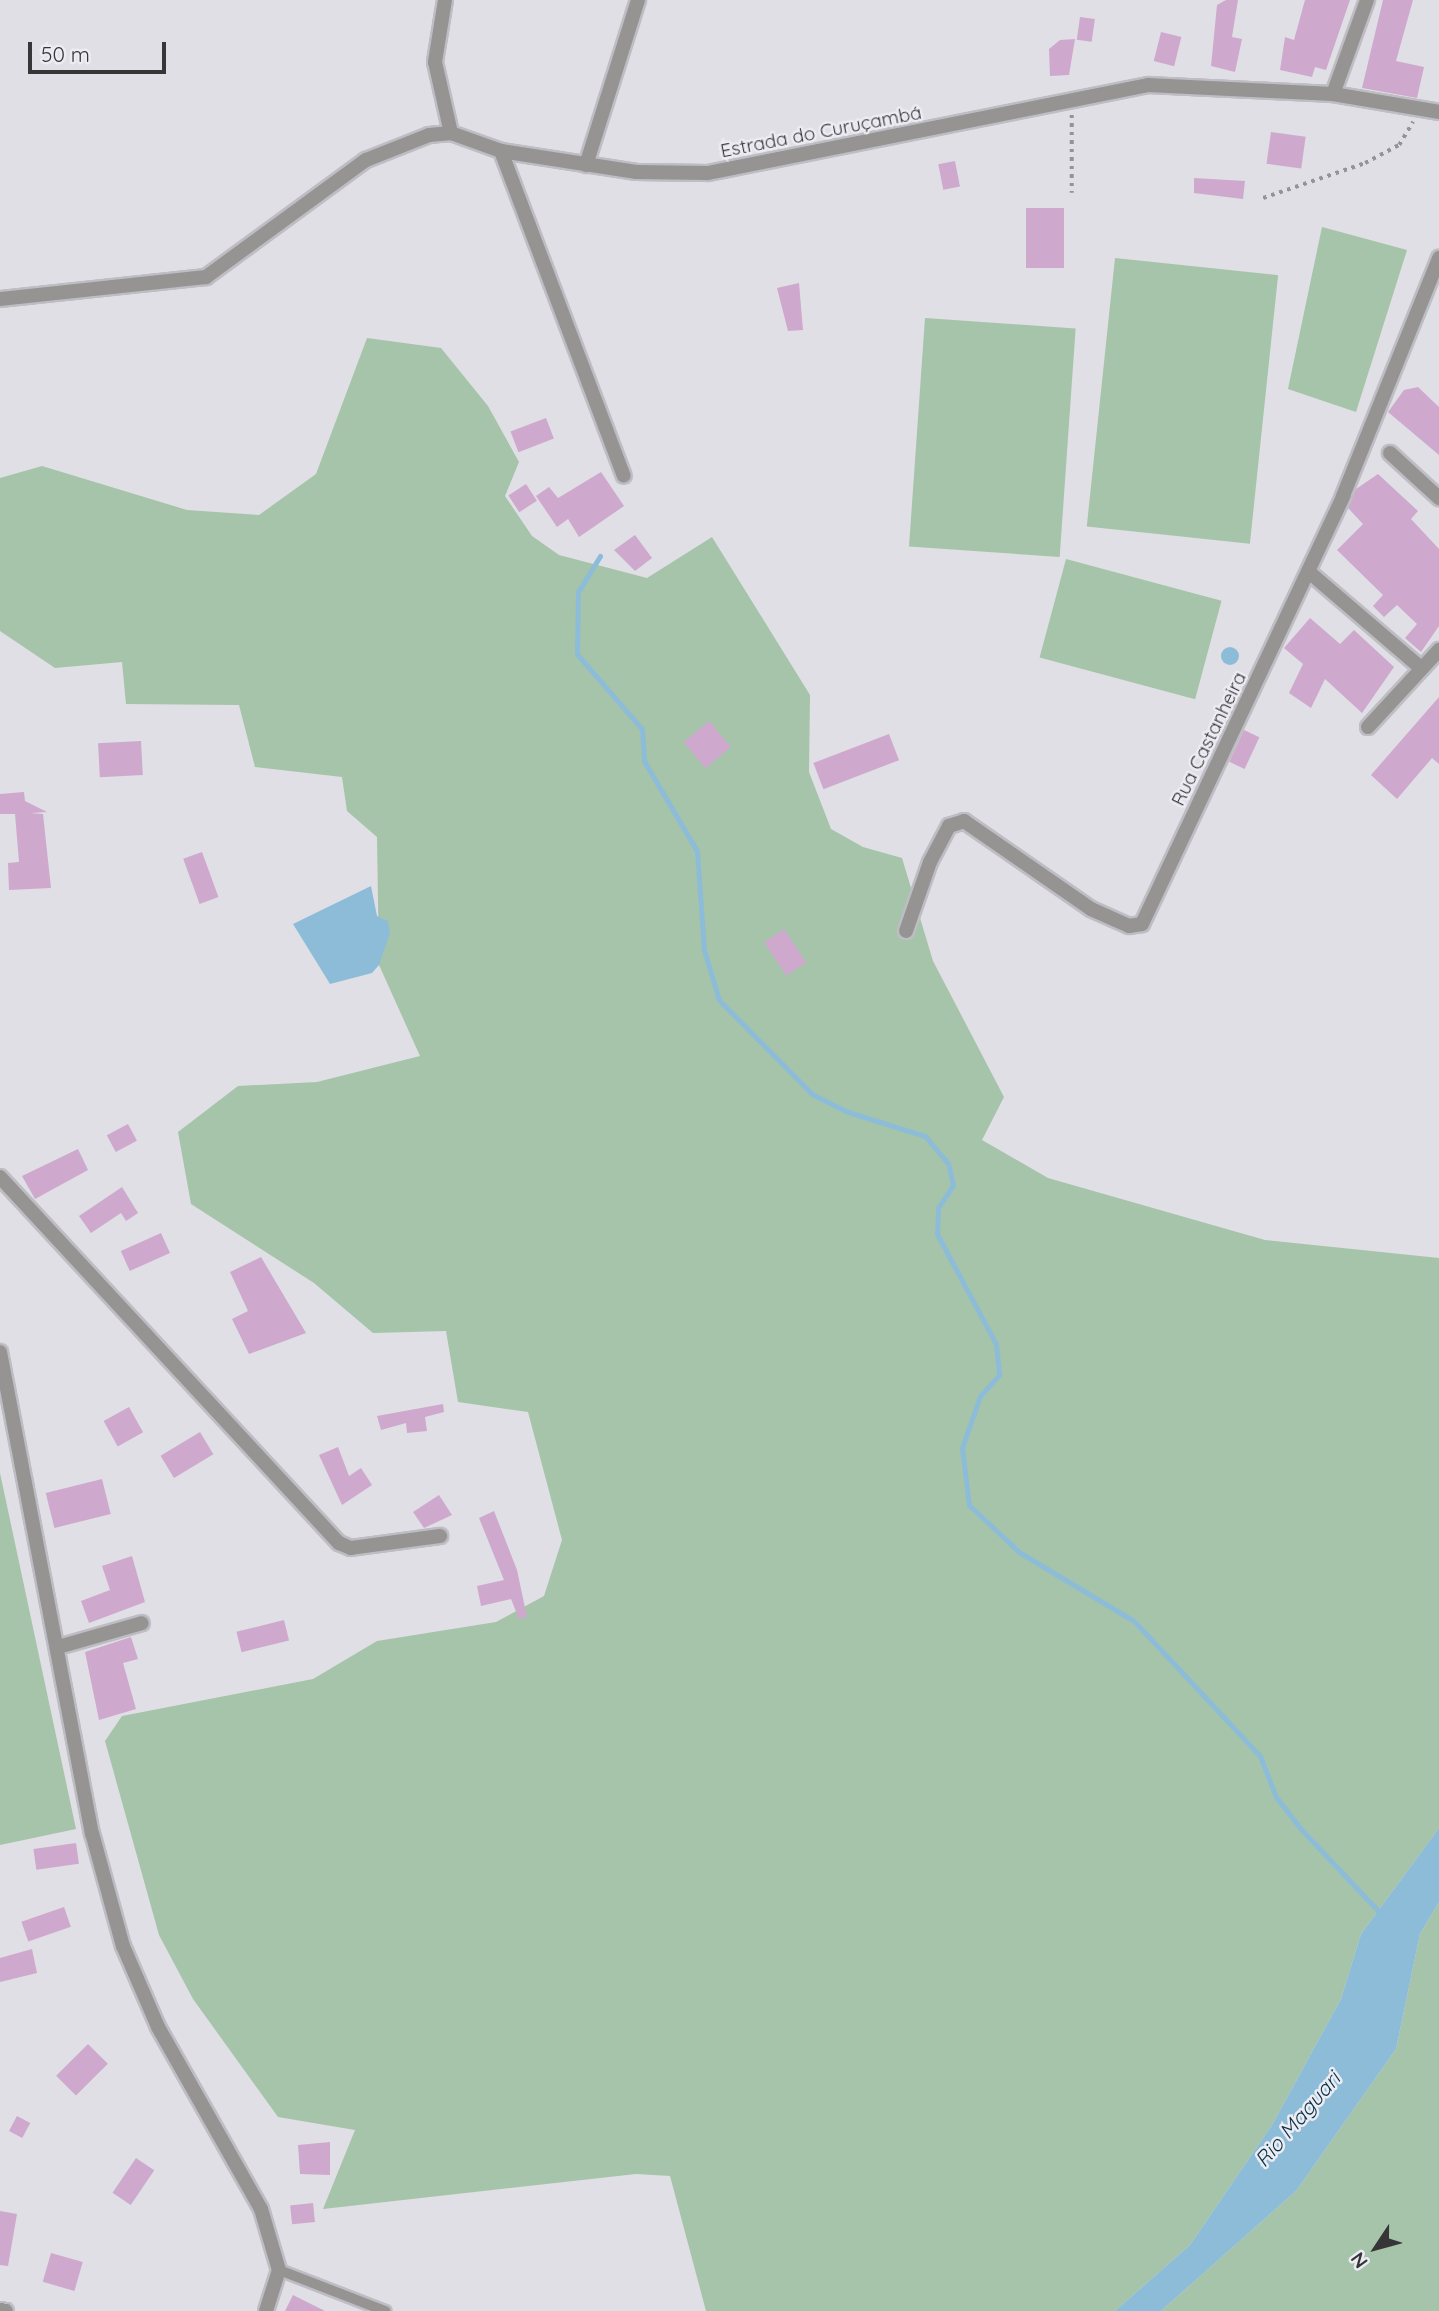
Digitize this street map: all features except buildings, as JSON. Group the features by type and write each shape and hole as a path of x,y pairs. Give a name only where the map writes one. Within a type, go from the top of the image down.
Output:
{"street":[{"path":"0,299 206,276 366,160 408,141 451,133 435,62 445,0"},
{"path":"586,165 638,0"},
{"path":"1333,94 1367,0"},
{"name":"Estrada do Curuçambá","path":"451,133 501,152 586,165 708,173 1185,83 1333,94 1419,111 1439,112"},
{"path":"501,152 624,476"},
{"name":"Rua Castanheira","path":"906,931 930,862 949,826 964,821 1091,909 1129,926 1142,924 1309,572 1430,298 1439,258"},
{"path":"1430,298 1439,311"},
{"path":"1390,453 1439,498"},
{"path":"1309,572 1421,668"},
{"path":"1368,727 1439,650"},
{"path":"0,1177 339,1543 351,1548 440,1536"},
{"path":"0,1352 92,1833 123,1946 158,2027 241,2163 279,2270 266,2311"},
{"path":"58,1647 142,1623"},
{"path":"0,2309 6,2311"}],"lane":[{"path":"279,2270 384,2311"}],"path":[{"path":"1072,193 1073,103"},
{"path":"1264,198 1399,145 1419,111"}],"green space":[{"path":"1322,227 1407,250 1356,412 1288,389"},
{"path":"1115,258 1278,275 1250,544 1087,527"},
{"path":"925,318 1076,329 1060,557 909,546"},
{"path":"367,338 441,348 488,406 519,462 505,496 532,536 559,555 647,578 712,537 810,695 809,772 831,829 863,847 902,858 933,961 1004,1097 982,1140 1048,1178 1265,1240 1439,1258 1439,1828 1361,1934 1341,1999 1272,2125 1190,2245 1115,2311 706,2311 670,2176 636,2174 323,2209 355,2130 278,2117 193,1999 159,1935 105,1741 122,1716 313,1679 377,1641 496,1622 544,1596 562,1540 528,1412 458,1402 446,1331 373,1333 314,1283 191,1204 178,1132 238,1086 317,1082 420,1056 379,965 377,837 347,811 342,777 255,767 239,705 126,704 122,662 55,668 0,631 0,478 42,466 187,510 259,515 316,474"},
{"path":"1066,559 1222,601 1195,699 1040,658"},
{"path":"0,1473 76,1829 0,1845"},
{"path":"1439,1902 1439,2311 1161,2311 1296,2191 1396,2049 1420,1934"}],"water":[{"path":"1226,647 1234,647 1239,656 1237,663 1226,665 1221,660 1221,652"},
{"path":"371,886 377,916 388,921 390,933 379,965 372,973 330,984 293,924"},
{"name":"Rio Maguari","path":"1439,1828 1439,1902 1420,1934 1396,2049 1296,2191 1161,2311 1115,2311 1190,2245 1272,2125 1341,1999 1361,1934"}],"waterway":[{"path":"600,556 578,592 577,654 642,729 644,761 697,851 704,950 719,1000 812,1094 845,1111 925,1136 948,1163 953,1185 938,1208 937,1234 996,1344 999,1375 980,1396 962,1448 969,1505 1019,1552 1134,1621 1260,1756 1276,1797 1300,1828 1383,1916"}]}
